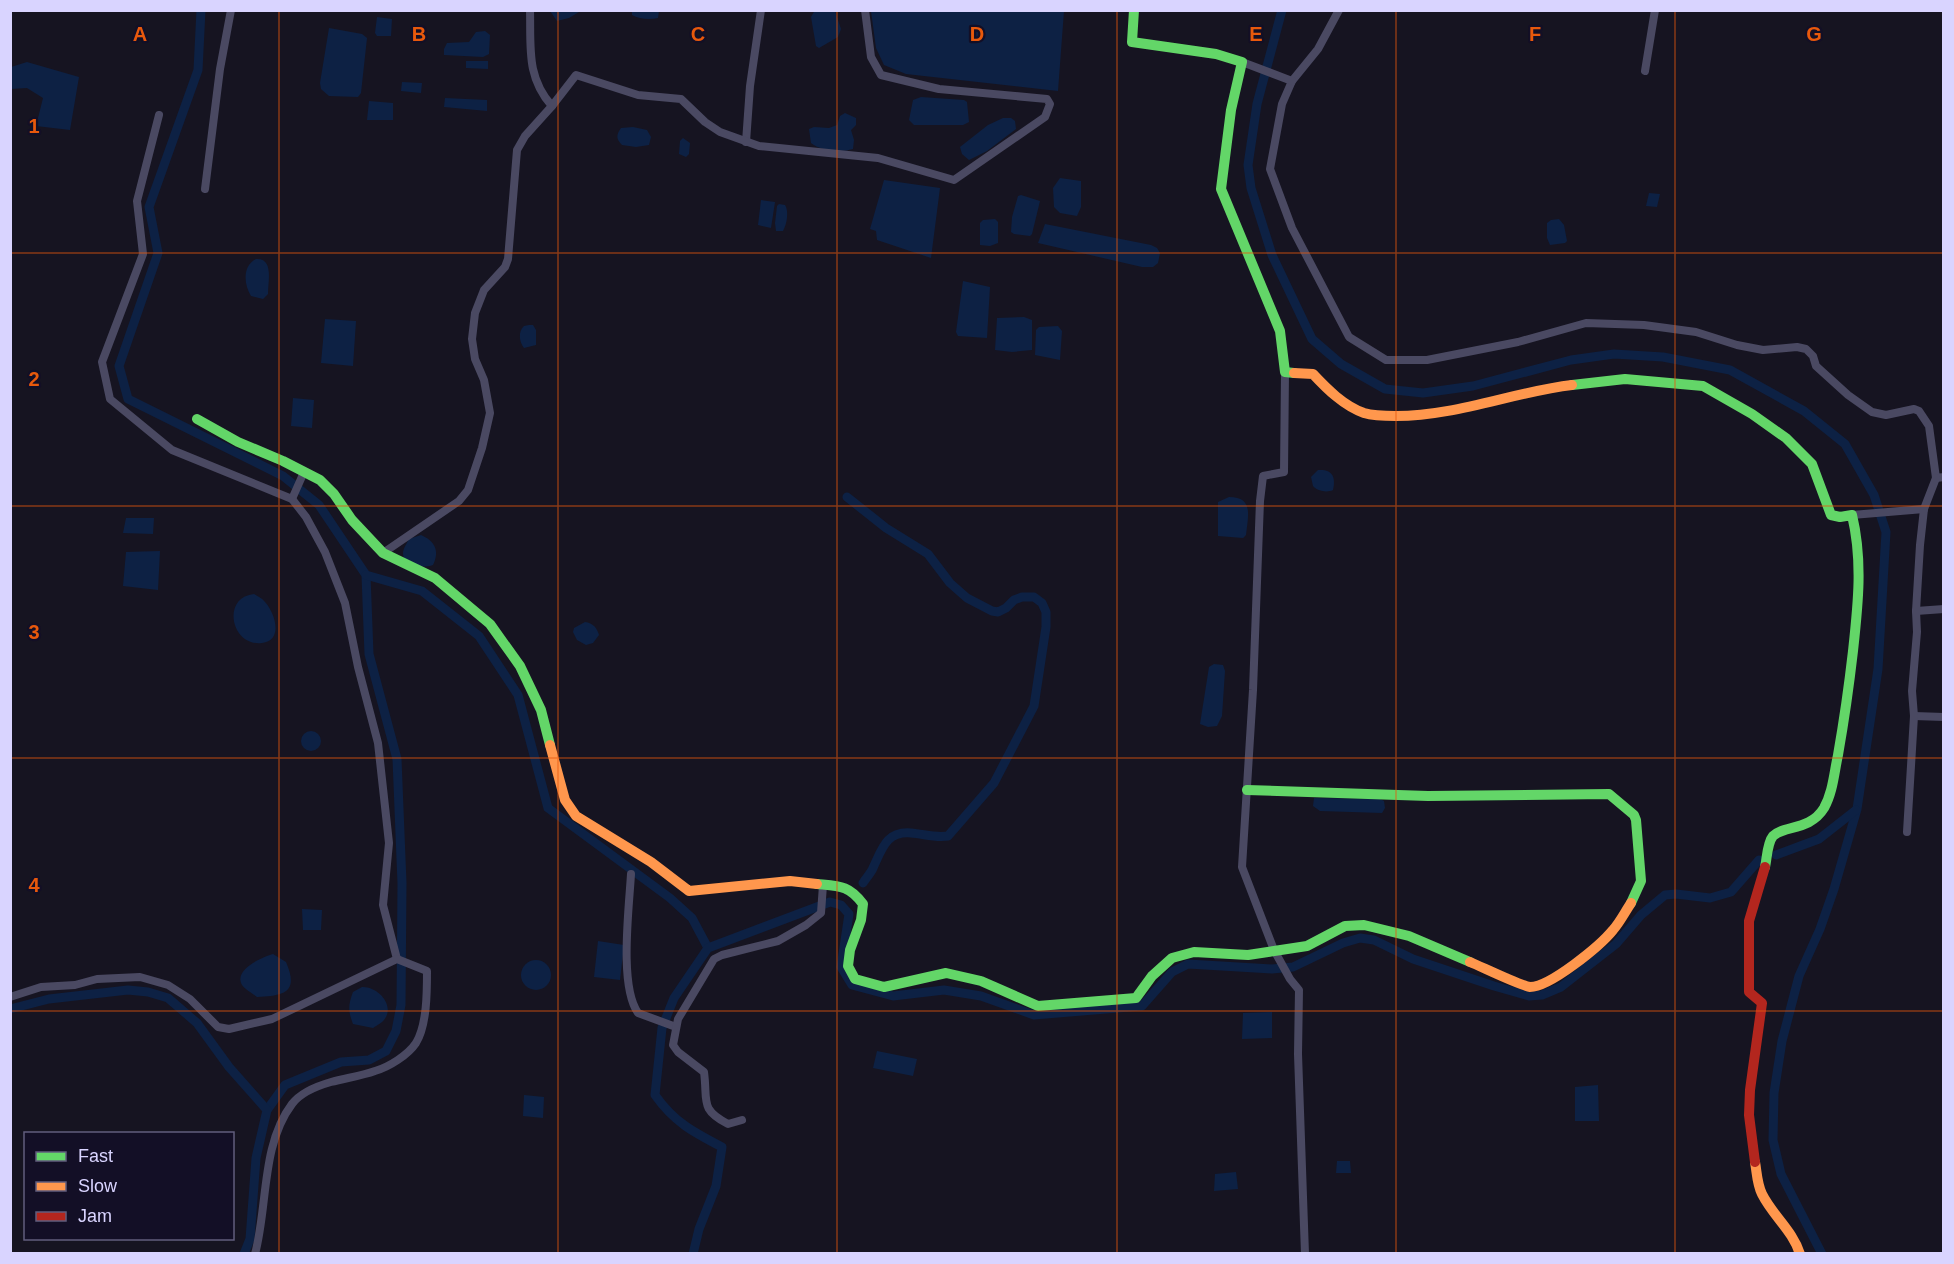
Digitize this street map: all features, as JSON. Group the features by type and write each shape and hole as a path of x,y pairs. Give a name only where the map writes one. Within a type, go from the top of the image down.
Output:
{"street":[{"path":"205,189 220,69 231,10"},
{"path":"530,10 532,72 543,96 552,106"},
{"path":"746,142 751,76 760,10"},
{"path":"382,553 459,501 468,490 482,448 490,413 484,380 475,359 472,339 483,290 505,267 508,259 517,150 525,136 576,75 638,95 681,99 712,127 759,146 878,158 954,180 1045,117 1050,104 1047,99 939,89 881,75 871,57 865,10"},
{"path":"1134,10 1132,42 1216,54 1292,81"},
{"path":"1339,10 1318,49 1292,81 1282,104 1270,169 1292,228 1349,337 1386,360 1427,360 1518,342 1586,324 1644,325 1696,332 1737,345 1763,350 1797,347 1813,356 1816,366 1848,395 1872,412 1886,415 1914,409 1922,413 1929,426 1940,478 1924,509 1920,545 1907,832"},
{"path":"1645,71 1654,10"},
{"path":"1242,62 1231,110 1221,189 1280,331 1286,372 1284,472 1263,477 1260,501 1242,867 1275,953 1299,990 1298,1054 1305,1254"},
{"path":"159,115 137,201 142,254 102,362 110,399 172,450 292,498 326,552 345,603 358,667 378,743 388,843 383,905 398,959"},
{"path":"1286,372 1312,374 1329,391 1365,413 1415,416 1506,399 1549,388 1625,379 1703,386 1752,414 1786,438 1812,464 1824,502 1832,514 1840,517 1924,509"},
{"path":"197,419 238,442 320,480 382,553 435,578 490,624 520,666 541,710 565,800 576,816 651,862 689,891 790,881 844,887 855,893 863,904 861,920 850,950 848,966 855,979 876,986 909,982 926,976 946,973 981,981 1038,1006 1136,998 1152,976 1172,958 1194,951 1248,955 1275,953 1307,946 1345,926 1364,925 1409,936 1529,987 1550,981 1597,947 1613,930 1635,898 1641,881 1634,814 1609,794 1540,797 1380,795 1246,790"},
{"path":"292,498 304,472"},
{"path":"1800,1254 1798,1244 1762,1198 1759,1187 1749,1115 1750,1090 1762,1003 1749,993 1749,921 1774,835 1814,819 1823,811 1831,789 1844,723 1857,598 1857,537 1852,515"},
{"path":"1916,610 1944,609"},
{"path":"1914,716 1944,717"},
{"path":"632,874 627,939 631,1001 638,1013 676,1027"},
{"path":"742,1120 728,1124 712,1115 708,1110 704,1072 678,1052 673,1045 676,1027 688,1001 714,959 778,941 821,913 823,885"},
{"path":"10,997 41,987 75,985 97,979 140,977 168,985 190,999 218,1027 229,1029 272,1019 398,959 427,971 427,994 416,1043 390,1065 376,1071 319,1085 292,1103 279,1128 269,1162 263,1214 255,1254"}],"water":[{"path":"632,10 659,11 658,18 638,17 632,15"},
{"path":"815,10 835,11 841,29 838,37 819,48 816,46 811,17"},
{"path":"550,11 578,11 579,12 557,21"},
{"path":"871,11 1064,11 1058,91 906,74 884,65 876,48"},
{"path":"377,17 392,19 391,36 377,36 375,33"},
{"path":"329,28 362,34 367,38 361,93 358,97 329,96 321,89"},
{"path":"485,31 490,35 489,54 483,57 444,55 447,43 469,42 476,32"},
{"path":"466,61 488,61 488,69 466,68"},
{"path":"27,62 79,77 70,130 36,126 43,98 27,88 11,89 11,67"},
{"path":"402,82 422,83 421,93 401,91"},
{"path":"921,97 964,100 967,102 969,122 963,125 914,125 909,120 913,100"},
{"path":"445,98 487,100 487,111 444,107"},
{"path":"369,101 393,103 393,120 367,120"},
{"path":"845,113 856,118 856,125 851,130 854,140 853,149 831,150 811,143 809,129 829,128 837,125 840,116"},
{"path":"1003,118 1011,118 1015,121 1016,129 987,151 969,160 962,154 960,147 988,125"},
{"path":"633,127 647,130 651,137 649,145 636,147 620,143 617,137 621,128"},
{"path":"683,138 690,143 689,154 686,157 679,154 680,141"},
{"path":"1060,178 1081,181 1081,207 1077,216 1060,213 1054,207 1053,188"},
{"path":"884,180 940,188 931,258 877,240 876,231 870,229"},
{"path":"1649,193 1660,194 1657,207 1646,206"},
{"path":"1018,196 1040,201 1030,236 1011,232 1012,217"},
{"path":"761,200 775,202 771,228 758,225"},
{"path":"779,204 785,205 787,211 783,231 776,231 775,223"},
{"path":"995,219 998,222 998,243 990,246 980,245 980,223 983,220"},
{"path":"1559,219 1564,225 1567,241 1550,245 1547,238 1547,223"},
{"path":"1045,224 1151,245 1160,253 1158,263 1153,267 1142,267 1038,243"},
{"path":"256,259 265,262 269,271 268,294 263,299 251,296 247,287 246,271 251,262"},
{"path":"963,281 990,287 987,338 958,336 956,332"},
{"path":"1024,317 1032,320 1032,350 1012,352 995,350 997,318"},
{"path":"325,319 356,321 353,366 321,363"},
{"path":"533,325 536,330 536,345 524,348 520,337 522,328"},
{"path":"1058,326 1062,331 1060,360 1035,355 1036,330 1039,327"},
{"path":"293,398 314,400 312,428 291,426"},
{"path":"1318,470 1332,474 1333,490 1322,491 1313,486 1311,477"},
{"path":"1229,497 1242,500 1248,509 1246,535 1243,538 1218,536 1218,502"},
{"path":"126,518 154,518 153,534 123,533"},
{"path":"421,535 430,540 435,547 436,555 433,565 415,566 406,562 404,558 403,551 409,539"},
{"path":"160,551 158,590 123,586 126,552"},
{"path":"254,594 269,607 276,626 273,637 262,643 251,642 243,637 234,621 237,603 244,597"},
{"path":"585,622 594,626 599,635 593,643 586,645 577,640 573,632 574,628"},
{"path":"1214,664 1223,665 1225,671 1222,716 1217,726 1208,727 1200,724 1209,667"},
{"path":"311,731 318,734 321,741 318,748 311,751 304,748 301,741 304,734"},
{"path":"1314,798 1380,799 1384,801 1385,808 1382,813 1320,811 1313,806"},
{"path":"302,909 322,910 321,930 303,930"},
{"path":"598,941 624,945 620,980 594,977"},
{"path":"273,954 286,962 290,972 290,986 282,993 257,997 242,985 240,979 250,965"},
{"path":"536,960 547,964 551,975 547,986 536,990 525,986 521,975 525,964"},
{"path":"362,987 379,993 388,1008 383,1021 373,1028 353,1024 350,1015 349,1004 353,992"},
{"path":"1272,1012 1272,1038 1242,1039 1243,1013"},
{"path":"877,1051 917,1059 913,1076 873,1068"},
{"path":"1598,1085 1599,1121 1575,1121 1575,1087"},
{"path":"524,1095 544,1097 543,1118 523,1116"},
{"path":"1337,1161 1350,1161 1351,1173 1336,1173"},
{"path":"1236,1172 1238,1189 1214,1191 1215,1174"}],"waterway":[{"path":"201,10 198,70 149,207 158,253 119,366 128,399 283,476 319,505 366,575 369,654 397,759 402,883 401,1005 396,1031 386,1051 369,1060 341,1062 285,1085 267,1110"},
{"path":"1282,10 1257,104 1248,165 1251,188 1272,255 1312,339 1341,364 1385,389 1423,393 1473,386 1571,360 1614,354 1663,357 1730,370 1804,411 1845,444 1874,495 1886,532 1878,669 1857,809 1834,889 1820,929 1799,976 1782,1041 1774,1093 1773,1140 1781,1174 1822,1254"},
{"path":"847,497 886,528 928,554 950,583 967,598 998,612 1014,600 1034,597 1042,603 1046,612 1046,627 1034,706 994,783 948,836 903,833 890,838 863,883"},
{"path":"366,575 422,591 479,636 518,695 548,808 670,898 692,918 708,948"},
{"path":"1776,855 1819,839 1856,810"},
{"path":"693,1254 699,1229 716,1186 722,1147 685,1126 655,1095 662,1028 674,998 708,948 830,902 841,905 849,914 841,967 852,985 893,996 944,990 981,996 1034,1015 1142,1006 1172,972 1188,964 1272,969 1293,967 1343,943 1360,938 1374,940 1413,959 1529,996 1542,995 1561,987 1616,944 1641,915 1665,895 1710,898 1731,892 1759,860"},
{"path":"10,1009 49,999 128,990 148,992 168,998 197,1023 229,1067 267,1110 256,1158 250,1239 244,1254"}],"traffic: fast":[{"path":"1134,10 1132,42 1216,54 1242,62 1231,110 1221,189 1280,331 1285,372 1294,373"},
{"path":"1572,385 1625,379 1703,386 1752,414 1786,438 1812,464 1831,515 1840,517 1852,515 1858,549 1858,600 1848,690 1831,789 1824,808 1812,821 1773,836 1768,847 1765,867"},
{"path":"197,419 238,442 320,480 334,494 352,520 383,553 435,578 490,624 520,666 541,710 550,745"},
{"path":"1247,790 1428,796 1609,794 1634,815 1636,820 1641,881 1631,903"},
{"path":"817,884 832,885 848,890 863,904 861,920 850,950 848,966 855,979 884,987 946,973 981,981 1038,1006 1136,998 1152,976 1172,958 1194,952 1248,955 1307,946 1345,926 1364,925 1409,936 1470,962"}],"traffic: slow":[{"path":"1294,373 1313,374 1343,402 1364,413 1384,416 1441,412 1572,385"},
{"path":"550,745 565,800 576,816 651,862 689,891 790,881 817,884"},
{"path":"1470,962 1525,986 1539,985 1562,973 1597,946 1616,927 1631,903"},
{"path":"1755,1162 1762,1194 1793,1238 1800,1254"}],"traffic: jam":[{"path":"1755,1162 1749,1115 1750,1090 1762,1003 1749,992 1749,921 1765,867"}]}
